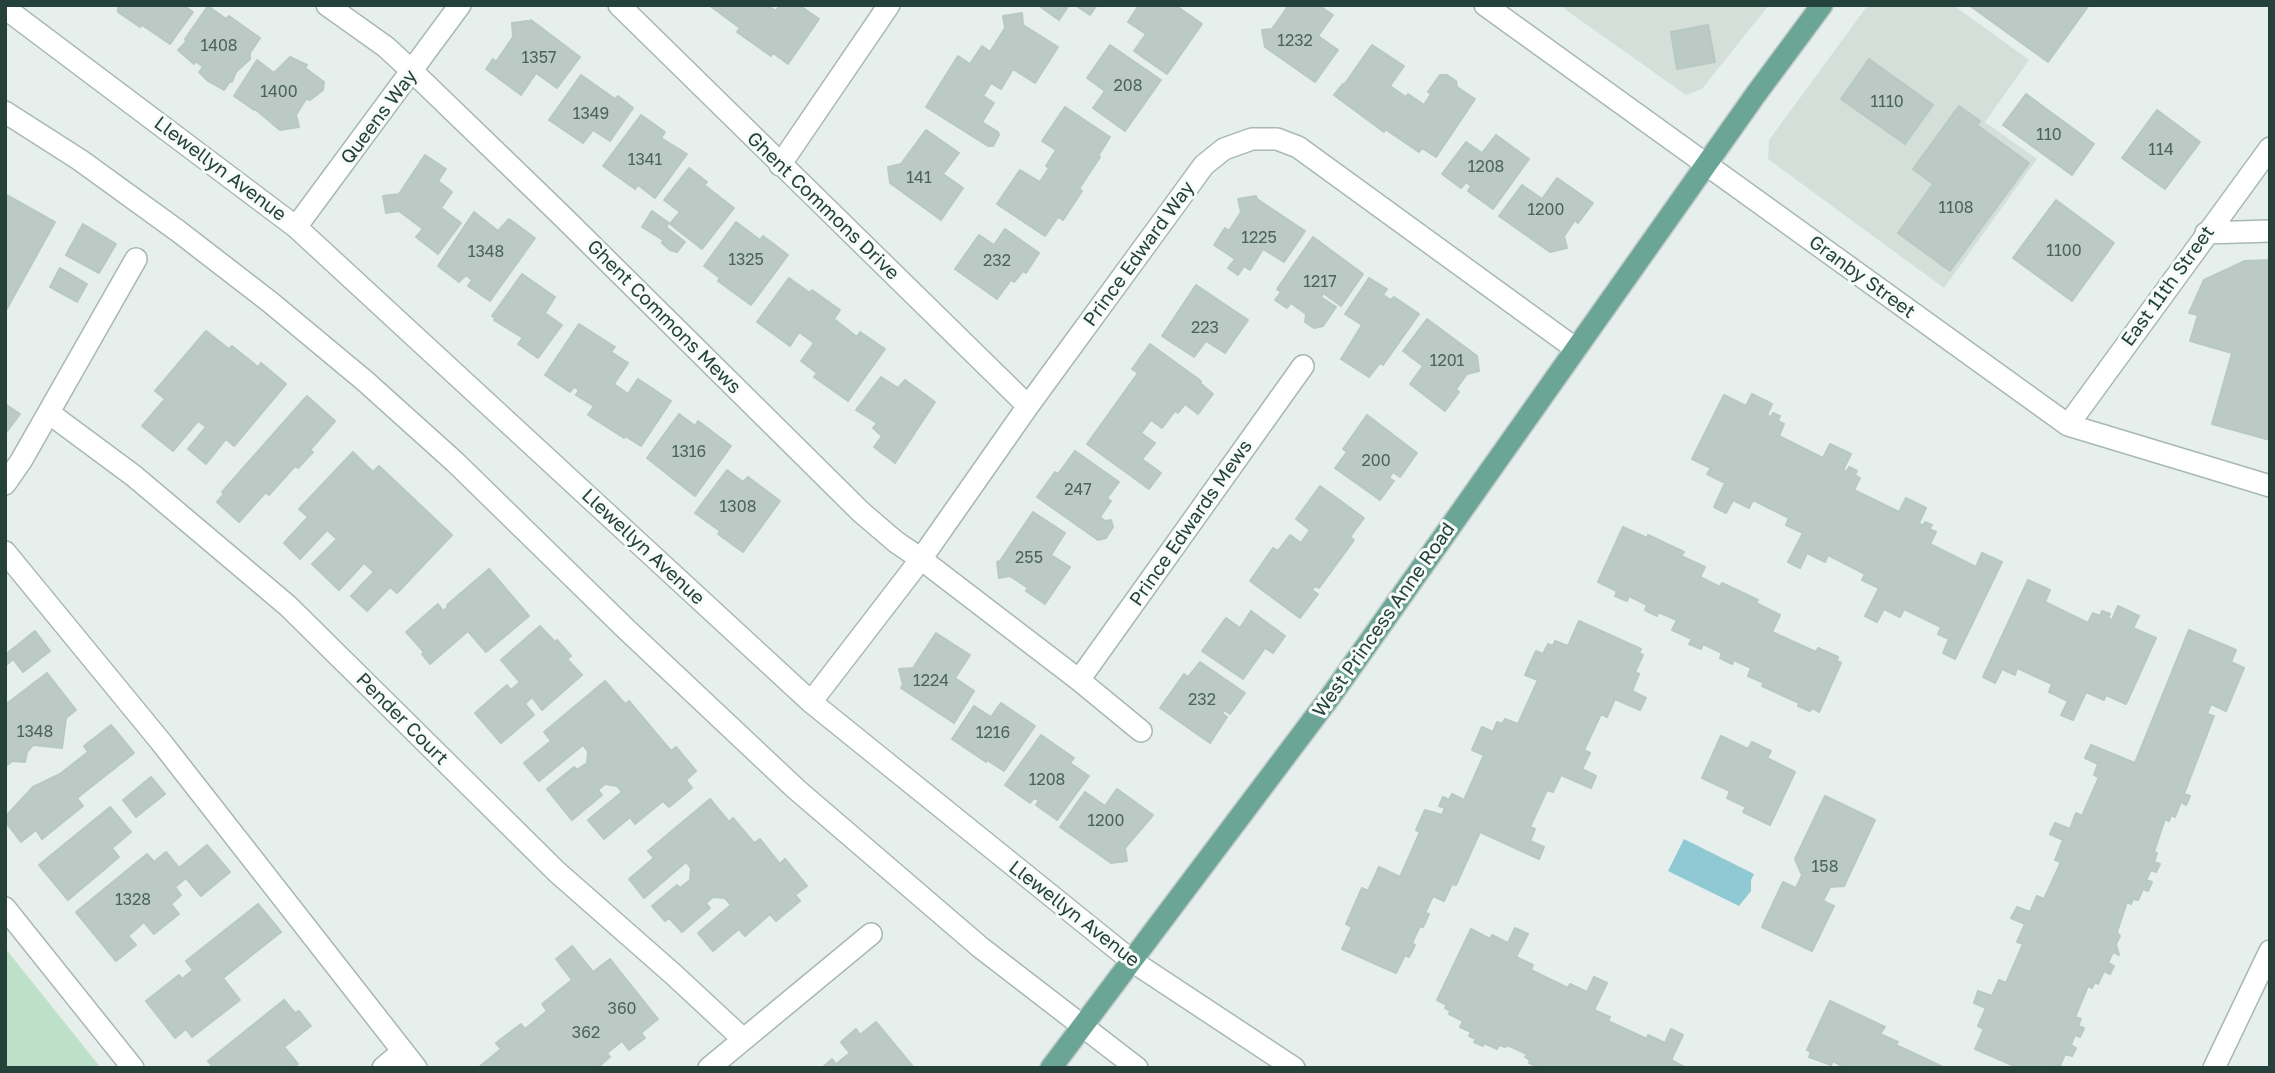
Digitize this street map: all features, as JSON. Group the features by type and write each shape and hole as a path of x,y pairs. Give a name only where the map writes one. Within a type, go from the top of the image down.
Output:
{"main road":[{"name":"West Princess Anne Road","path":"1051,1068 1333,693 1756,94 1822,5"}],"street":[{"name":"Ghent Commons Mews","path":"327,5 386,47 559,212 861,512 895,542 1079,680"},
{"name":"Queens Way","path":"296,227 460,5"},
{"name":"Ghent Commons Drive","path":"619,5 1028,406"},
{"path":"780,165 889,5"},
{"name":"Granby Street","path":"1485,5 2068,425 2270,486"},
{"name":"Llewellyn Avenue","path":"8,10 296,227 811,702 1132,961 1294,1068"},
{"path":"5,112 80,160 178,231 270,302 365,381 455,462 626,629 796,789 980,947 1137,1068"},
{"name":"Prince Edward Way","path":"811,702 921,559 1028,406 1204,165 1224,149 1252,139 1277,139 1298,147 1576,349"},
{"name":"East 11th Street","path":"2068,425 2270,148"},
{"path":"2206,233 2270,232"},
{"path":"5,484 49,413 136,259"},
{"name":"Prince Edwards Mews","path":"1079,680 1303,366"},
{"name":"Pender Court","path":"49,413 134,476 288,606 557,872 743,1039"},
{"path":"5,552 161,742 409,1059 383,1068"},
{"path":"1079,680 1141,731"},
{"path":"5,908 133,1068"},
{"path":"709,1068 871,934"},
{"path":"2214,1068 2270,951"}],"shaded area":[{"path":"1559,5 1769,5 1702,89 1686,95"},
{"path":"1868,5 1953,5 2029,60 1985,122 2037,159 1944,288 1768,159 1769,140"}],"green space":[{"path":"5,948 101,1068 5,1068"}],"water":[{"path":"1684,839 1754,874 1751,891 1739,906 1668,871"}],"building":[{"path":"118,5 183,5 193,12 170,44 118,12"},
{"path":"709,5 767,5 776,11 780,5 799,5 819,19 788,64 773,53 771,56 737,32 740,28"},
{"path":"1038,5 1069,5 1059,20"},
{"path":"1075,5 1097,5 1090,15"},
{"path":"1139,5 1175,5 1202,24 1167,74 1134,51 1146,34 1128,22"},
{"path":"1289,5 1318,5 1333,15 1318,36 1338,50 1315,82 1265,47 1262,30 1272,29"},
{"path":"1969,5 2089,5 2048,62"},
{"path":"208,6 226,19 229,16 260,38 250,53 250,59 236,72 232,82 230,81 224,90 208,81 199,72 203,67 196,61 194,64 178,50 186,42 185,39"},
{"path":"1022,13 1023,25 1058,47 1035,83 1013,69 1001,89 991,83 983,96 994,103 982,122 999,135 993,146 988,146 926,107 958,56 970,64 982,46 990,52 1005,28 1003,16"},
{"path":"531,20 580,57 557,88 536,73 521,95 486,69 493,59 496,62 513,37 512,23 528,23"},
{"path":"1708,25 1715,62 1677,69 1671,32"},
{"path":"1110,45 1161,80 1125,131 1093,108 1105,91 1087,78"},
{"path":"1372,45 1404,66 1390,86 1406,97 1408,94 1424,105 1431,94 1428,92 1440,75 1447,75 1456,81 1457,87 1475,99 1436,157 1422,148 1419,152 1385,129 1384,132 1334,95"},
{"path":"290,57 307,65 305,68 324,82 323,90 310,100 306,99 296,115 299,127 280,130 234,96 257,60 274,73"},
{"path":"1869,59 1933,105 1905,144 1841,99"},
{"path":"581,75 633,108 610,141 593,130 583,143 549,120"},
{"path":"2026,94 2094,144 2072,175 2003,125"},
{"path":"1959,106 1980,121 1977,125 2029,163 1950,271 1898,233 1933,184 1913,169"},
{"path":"1065,107 1110,137 1079,189 1082,191 1063,220 1058,217 1045,236 997,204 1020,170 1040,182 1056,150 1042,141"},
{"path":"2157,110 2200,142 2165,189 2122,158"},
{"path":"641,115 665,132 661,138 687,154 655,198 638,185 635,189 603,166"},
{"path":"926,130 959,153 943,174 963,188 941,220 890,183 888,167 901,164"},
{"path":"1496,135 1529,159 1493,209 1468,191 1471,186 1466,182 1461,188 1442,174 1466,142 1482,153"},
{"path":"425,155 446,169 438,181 452,192 441,208 461,223 438,254 416,237 423,229 399,211 386,213 383,196 399,194"},
{"path":"689,168 707,182 704,185 734,208 702,249 670,224 680,212 664,200"},
{"path":"1557,178 1593,203 1578,223 1575,220 1564,236 1567,248 1550,252 1499,216 1522,185 1542,199"},
{"path":"5,194 55,222 5,312"},
{"path":"1256,196 1305,231 1284,262 1263,249 1250,270 1244,266 1238,275 1228,268 1235,259 1214,245 1225,228 1229,231 1241,212 1238,199"},
{"path":"2056,200 2114,243 2072,301 2013,258"},
{"path":"652,211 669,223 666,227 685,242 677,252 670,250 662,243 663,240 642,227"},
{"path":"474,212 498,231 509,219 535,238 490,301 468,286 472,280 466,275 459,282 438,266"},
{"path":"736,222 760,240 763,236 788,255 751,305 718,281 720,278 704,266"},
{"path":"83,224 116,244 99,273 66,255"},
{"path":"1005,229 1039,253 1026,273 1023,271 1014,282 1011,280 997,299 955,269 979,235 994,245"},
{"path":"1313,237 1363,274 1341,306 1323,293 1321,297 1336,307 1323,326 1314,328 1305,322 1306,314 1291,303 1287,308 1275,300 1281,292 1277,289"},
{"path":"2270,260 2270,440 2212,424 2232,353 2190,341 2198,315 2189,313 2204,280 2245,261"},
{"path":"60,268 87,284 77,302 50,287"},
{"path":"522,274 555,297 545,313 562,325 538,358 518,344 523,338 494,320 496,318 492,316"},
{"path":"789,278 840,310 834,319 857,337 860,332 885,349 848,401 814,377 817,373 801,361 814,343 799,332 790,346 757,322"},
{"path":"1369,278 1387,289 1383,295 1391,300 1394,297 1419,314 1383,365 1380,363 1369,377 1341,359 1362,325 1345,314"},
{"path":"1196,285 1248,320 1225,353 1206,341 1194,357 1162,336"},
{"path":"1427,319 1477,356 1479,371 1467,374 1456,389 1459,392 1445,411 1410,384 1423,366 1403,351"},
{"path":"579,324 615,347 611,352 628,363 614,384 628,394 638,379 671,401 641,446 588,415 594,406 576,395 579,390 574,387 570,392 545,375"},
{"path":"206,331 229,349 232,346 258,367 261,363 286,384 234,446 226,439 206,464 188,449 206,427 198,421 173,451 142,426 165,399 155,391"},
{"path":"1150,344 1201,381 1213,394 1198,414 1185,404 1178,413 1175,411 1162,428 1151,420 1141,433 1155,443 1142,459 1161,473 1149,489 1087,444 1138,373 1132,369"},
{"path":"881,377 898,388 905,380 935,402 895,463 874,447 882,436 873,428 877,423 856,410"},
{"path":"1752,394 1772,404 1767,415 1771,417 1773,413 1780,416 1778,421 1784,424 1779,436 1823,458 1830,444 1851,454 1843,470 1847,471 1849,467 1857,471 1855,475 1860,478 1854,490 1899,512 1906,498 1926,508 1919,523 1923,526 1925,522 1932,525 1929,529 1936,532 1930,544 1976,567 1982,553 2002,562 1955,659 1943,653 1949,639 1938,634 1941,627 1904,609 1900,617 1884,609 1877,622 1865,616 1879,588 1862,580 1865,574 1828,555 1825,562 1807,553 1800,568 1788,562 1803,533 1786,525 1789,518 1753,500 1749,508 1733,500 1726,513 1714,507 1725,483 1707,474 1711,468 1692,459 1724,395 1746,406"},
{"path":"307,396 335,421 298,468 295,466 269,495 266,492 239,522 217,502 224,494 222,492"},
{"path":"5,404 20,414 5,434"},
{"path":"679,414 695,426 698,421 731,446 695,496 647,458"},
{"path":"1367,415 1417,453 1400,477 1393,472 1389,478 1394,481 1380,500 1335,468 1347,452 1343,449"},
{"path":"1075,451 1119,482 1107,498 1111,501 1100,517 1105,521 1111,520 1113,527 1106,538 1098,540 1037,497"},
{"path":"353,452 373,472 379,466 452,535 397,593 390,587 367,611 351,596 374,572 364,563 339,590 312,564 337,539 327,530 300,559 284,543 308,517 299,509"},
{"path":"727,470 743,482 748,477 780,501 743,552 695,513"},
{"path":"1320,486 1364,518 1350,537 1354,540 1319,588 1315,586 1312,590 1318,594 1300,618 1250,581 1273,548 1278,551 1290,535 1301,543 1310,530 1296,519"},
{"path":"1033,512 1065,533 1051,555 1070,567 1045,604 1010,576 999,578 997,562"},
{"path":"1623,527 1684,552 1681,556 1705,567 1700,577 1720,587 1722,583 1758,600 1756,603 1780,615 1772,632 1816,652 1818,648 1838,657 1837,661 1841,663 1819,712 1798,706 1799,703 1762,686 1764,683 1748,676 1751,668 1734,660 1732,664 1720,658 1722,653 1703,644 1701,649 1689,644 1692,639 1672,630 1677,620 1658,612 1657,616 1645,610 1647,605 1629,596 1627,601 1615,596 1617,591 1598,582"},
{"path":"489,569 529,616 486,652 468,631 430,664 422,654 424,652 406,632 438,604 443,611"},
{"path":"2028,580 2050,590 2045,602 2088,623 2093,613 2100,616 2102,611 2110,614 2108,618 2112,620 2118,606 2139,616 2133,628 2156,638 2126,704 2106,695 2104,700 2086,692 2073,720 2061,715 2068,701 2049,692 2052,684 2017,668 2015,675 2002,669 1995,683 1983,677"},
{"path":"1251,611 1285,636 1273,653 1265,648 1243,679 1202,651 1226,618 1240,628"},
{"path":"1579,621 1641,649 1639,653 1643,655 1635,672 1639,674 1632,691 1646,698 1640,710 1615,699 1607,717 1601,714 1584,750 1590,753 1582,769 1596,776 1591,788 1561,775 1553,792 1547,790 1530,827 1535,829 1530,841 1544,847 1539,859 1480,832 1456,885 1452,884 1444,901 1433,896 1425,913 1429,914 1412,943 1415,945 1409,957 1405,955 1396,973 1342,949 1352,927 1346,924 1362,888 1368,891 1379,867 1400,877 1420,832 1416,830 1425,810 1442,815 1445,808 1439,806 1443,797 1449,800 1452,794 1464,800 1484,755 1472,750 1482,727 1493,732 1497,722 1502,724 1505,719 1518,724 1538,680 1525,675 1536,651 1543,654 1548,644 1553,646 1555,641 1568,646"},
{"path":"540,626 571,656 567,659 582,675 542,710 532,697 525,704 534,715 501,743 475,713 507,685 511,690 520,682 501,660"},
{"path":"2189,630 2236,650 2231,662 2244,668 2226,711 2211,704 2207,714 2214,716 2184,794 2190,796 2186,805 2181,802 2175,817 2171,815 2169,821 2165,819 2154,852 2157,853 2154,862 2160,864 2156,872 2151,870 2146,880 2152,882 2148,891 2143,889 2138,900 2133,899 2131,904 2127,902 2117,932 2120,936 2116,944 2119,955 2113,952 2108,963 2114,966 2110,974 2104,971 2098,984 2095,982 2092,988 2088,986 2075,1017 2081,1019 2078,1026 2084,1028 2080,1037 2075,1035 2071,1045 2076,1048 2072,1056 2065,1054 2060,1066 2056,1065 2055,1068 2019,1068 1975,1049 1984,1029 1978,1026 1986,1008 1974,1003 1978,991 1992,996 1999,980 2006,983 2023,944 2017,942 2025,924 2011,918 2017,907 2030,912 2037,896 2044,899 2061,862 2055,860 2063,840 2050,834 2055,823 2070,829 2076,813 2082,816 2099,777 2094,775 2098,764 2085,758 2091,745 2135,763"},
{"path":"35,631 50,651 23,672 13,659 5,666 5,655"},
{"path":"936,633 970,655 955,678 974,691 954,723 901,688 903,685 899,669 913,668"},
{"path":"1200,662 1245,693 1230,714 1224,710 1222,713 1227,717 1210,743 1160,708 1184,674 1188,677"},
{"path":"47,673 76,710 66,718 62,748 33,745 27,752 25,762 12,761 6,766 5,778 5,705"},
{"path":"605,681 625,704 629,701 671,751 676,747 696,771 686,780 692,788 669,807 663,801 635,824 630,817 604,839 588,820 622,792 617,786 605,784 598,790 602,795 572,820 547,789 574,767 577,770 587,763 588,751 583,745 539,781 524,763 551,741 544,732"},
{"path":"1001,703 1035,726 1004,771 952,739 974,706 991,717"},
{"path":"111,725 134,753 77,798 83,806 42,839 36,830 21,842 5,821 5,817 33,787 60,774 88,752 84,746"},
{"path":"1041,735 1074,758 1070,763 1089,776 1057,820 1036,805 1039,800 1034,798 1030,803 1005,785"},
{"path":"1721,736 1748,749 1752,742 1771,751 1767,758 1795,772 1770,825 1743,812 1746,807 1727,798 1730,791 1702,778"},
{"path":"151,777 165,794 136,817 123,800"},
{"path":"1117,789 1153,815 1125,848 1127,861 1111,863 1060,827 1085,792 1105,806"},
{"path":"1825,796 1875,820 1844,886 1830,887 1823,901 1834,906 1812,951 1762,927 1783,882 1796,888 1802,875 1795,859"},
{"path":"710,799 729,822 733,818 754,843 760,839 780,864 785,859 807,886 795,895 800,901 776,921 770,914 745,936 739,929 713,951 698,933 731,905 725,898 713,897 706,903 710,908 682,932 669,918 665,921 652,906 677,885 680,888 690,880 691,868 686,862 644,898 629,879 654,858 648,851"},
{"path":"110,807 131,832 112,848 119,857 68,900 39,865"},
{"path":"207,845 230,872 201,896 186,878 175,887 181,895 171,904 179,914 154,934 144,922 128,936 136,945 116,961 76,912 147,854 154,862 166,852 179,868"},
{"path":"258,904 281,932 223,978 240,1000 192,1037 186,1029 175,1038 146,1001 179,975 182,979 193,970 186,961"},
{"path":"1515,928 1528,934 1516,957 1533,965 1531,970 1568,988 1570,984 1587,992 1594,977 1607,983 1594,1010 1610,1017 1608,1021 1647,1039 1648,1035 1665,1043 1671,1029 1683,1035 1671,1060 1686,1068 1540,1068 1529,1063 1530,1060 1525,1057 1527,1054 1507,1045 1499,1045 1497,1049 1474,1042 1476,1039 1469,1036 1471,1032 1460,1027 1463,1021 1449,1014 1450,1011 1445,1008 1447,1005 1437,1000 1471,929 1490,939 1492,935 1508,943"},
{"path":"572,946 593,972 610,959 658,1019 641,1033 645,1038 629,1050 622,1041 607,1053 610,1057 597,1068 478,1068 501,1049 496,1043 521,1024 525,1029 547,1011 542,1004 572,980 556,959"},
{"path":"284,1000 295,1013 299,1011 311,1026 284,1047 298,1064 293,1068 214,1068 208,1061"},
{"path":"1830,1001 1885,1027 1880,1034 1898,1042 1896,1045 1945,1068 1846,1068 1833,1061 1831,1065 1809,1057 1811,1052 1807,1050"},
{"path":"876,1022 914,1068 822,1068 832,1059 836,1064 850,1053 841,1042 856,1029 860,1035"}]}
